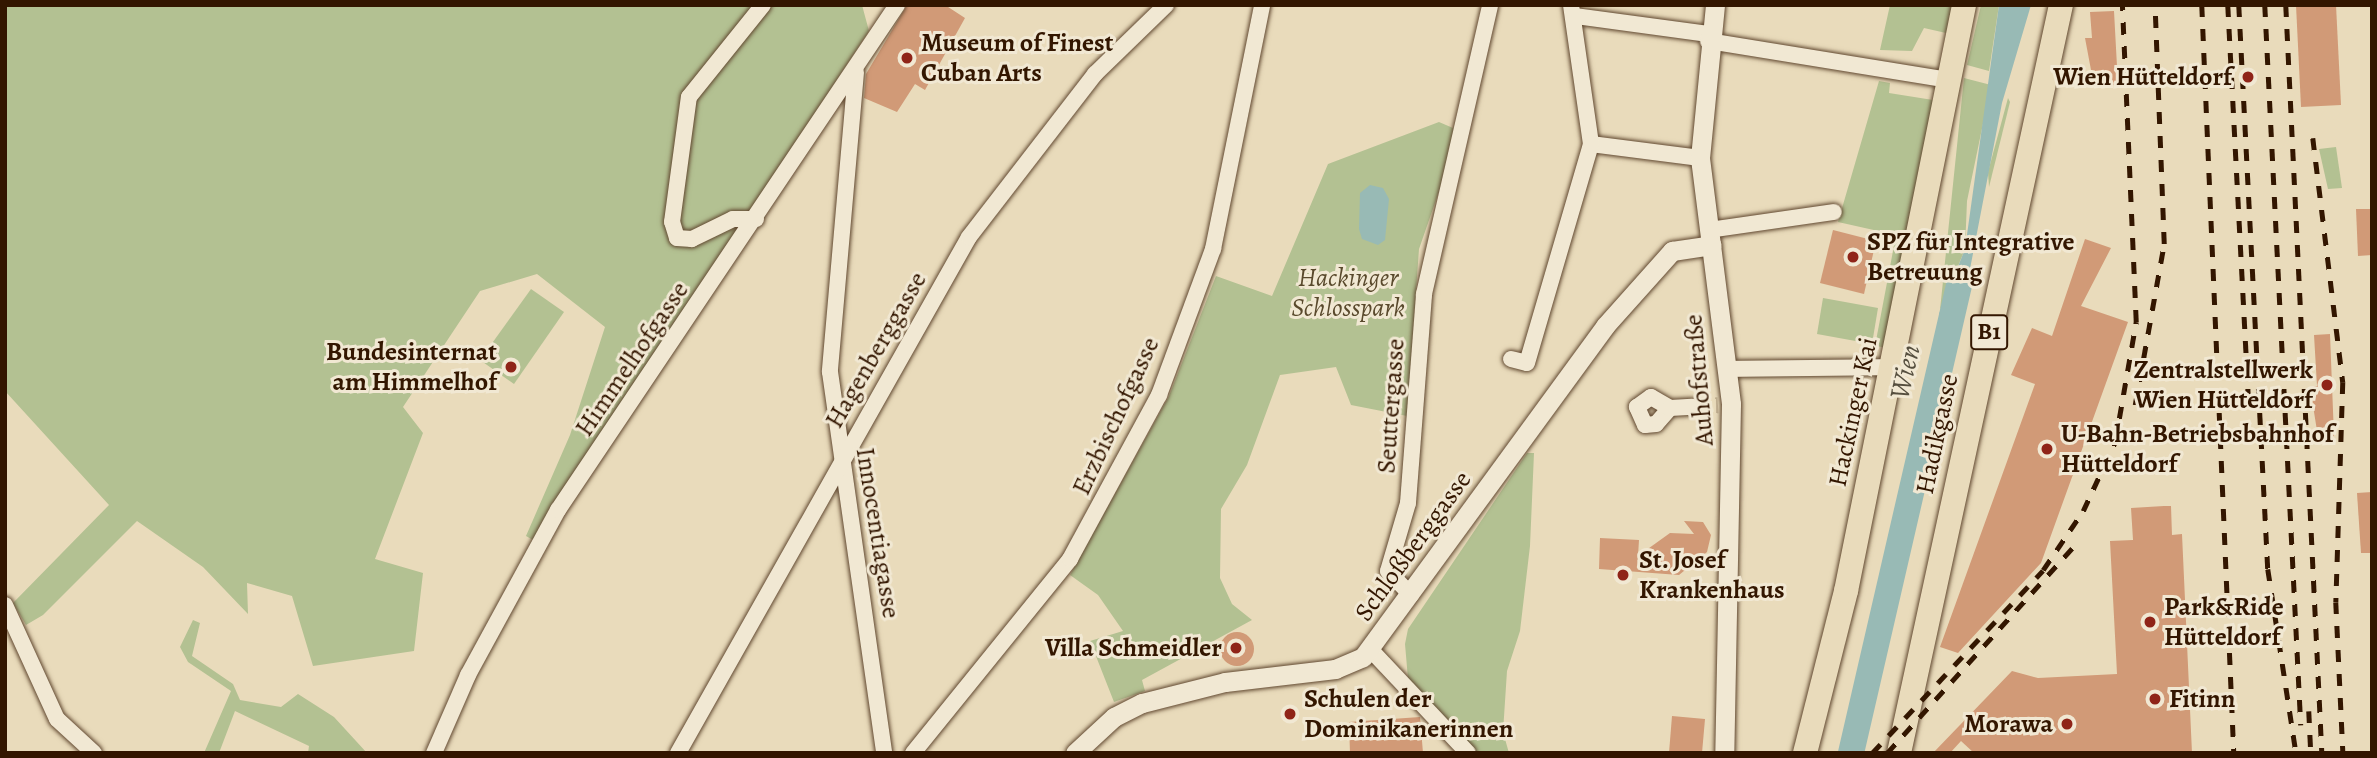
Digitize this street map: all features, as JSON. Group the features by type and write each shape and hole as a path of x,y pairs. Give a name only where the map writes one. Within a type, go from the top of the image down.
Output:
{"main road":[{"name":"Hackinger Kai","path":"1805,753 1832,660 1964,5"},
{"name":"Hadikgasse","path":"1899,753 2061,5"}],"street":[{"path":"756,219 733,219 692,239 677,238 672,222 689,97 763,5"},
{"name":"Himmelhofgasse","path":"434,748 558,510 756,219 897,5"},
{"name":"Hagenberggasse","path":"678,753 969,237 1095,74 1166,5"},
{"name":"Erzbischofgasse","path":"913,753 1070,559 1159,395 1213,249 1262,5"},
{"name":"Seuttergasse","path":"1411,595 1388,571 1408,503 1424,294 1490,5"},
{"name":"Auhofstraße","path":"1714,5 1708,37 1700,158 1728,369 1725,404 1724,753"},
{"path":"1511,359 1527,363 1591,144 1573,10 1948,80"},
{"name":"Innocentiagasse","path":"856,69 830,372 884,753"},
{"path":"1591,144 1700,158"},
{"path":"1710,237 1834,212"},
{"name":"Schloßberggasse","path":"1074,753 1114,717 1142,703 1225,682 1335,670 1371,650 1587,348 1672,251 1710,237"},
{"path":"1728,369 1893,367"},
{"path":"1671,408 1692,407"},
{"path":"5,605 20,646 57,719 94,753"},
{"path":"5,657 20,646"},
{"path":"1371,650 1468,753"}],"green space":[{"path":"5,5 862,5 869,31 533,540 526,536 570,435 605,327 537,274 480,291 403,407 423,433 375,559 423,573 414,651 313,666 292,596 247,583 248,614 203,567 137,521 43,615 26,625 13,603 109,505 5,391"},
{"path":"1890,5 1952,5 1946,33 1924,28 1912,51 1880,50"},
{"path":"1981,5 1999,5 1989,71 1967,65"},
{"path":"1964,78 1991,85 1967,201 1965,249 1940,310"},
{"path":"1879,81 1890,83 1889,93 1933,100 1889,348 1875,346 1896,235 1838,222"},
{"path":"2008,98 2010,102 1989,187 1988,172"},
{"name":"Hackinger Schlosspark","path":"1439,122 1460,131 1419,249 1407,416 1351,405 1336,367 1280,375 1247,465 1221,509 1220,578 1232,604 1252,620 1142,680 1145,691 1114,702 1090,641 1123,631 1098,595 1070,575 1169,396 1216,276 1272,296 1328,164"},
{"path":"2336,147 2342,188 2328,189 2319,149"},
{"path":"531,289 564,312 514,384 480,360"},
{"path":"1823,298 1878,308 1872,344 1817,334"},
{"path":"1527,453 1534,453 1530,546 1520,631 1507,671 1503,732 1509,753 1476,753 1408,679 1405,644 1408,629"},
{"path":"193,620 200,623 192,656 233,684 240,700 281,707 298,694 334,717 367,753 308,753 309,746 235,711 219,753 204,753 231,691 188,662 180,647"}],"water":[{"path":"1999,5 2031,5 2002,103 1960,321 1939,314 1965,249"},
{"path":"1370,185 1383,188 1389,199 1385,240 1378,245 1362,239 1359,229 1360,193"}],"building":[{"name":"Museum of Finest Cuban Arts","path":"907,5 945,5 965,18 925,90 915,84 897,112 864,98 866,74"},
{"path":"2296,5 2336,5 2341,105 2301,107"},
{"path":"2114,11 2118,85 2094,86 2085,38 2092,38 2090,12"},
{"path":"2356,209 2372,209 2372,255 2358,256"},
{"name":"SPZ für Integrative Betreuung","path":"1833,230 1876,241 1864,294 1820,283"},
{"name":"U-Bahn-Betriebsbahnhof Hütteldorf","path":"2085,239 2111,248 2081,306 2128,322 2041,563 1958,653 1940,647 2035,384 2011,375 2032,328 2052,336"},
{"name":"Zentralstellwerk Wien Hütteldorf","path":"2330,334 2334,436 2318,437 2310,387 2317,386 2314,335"},
{"path":"2372,492 2372,553 2361,553 2357,493"},
{"path":"2171,506 2172,535 2182,534 2192,753 1974,753 1961,741 1950,753 1933,753 2012,671 2038,678 2117,674 2110,541 2133,540 2131,508"},
{"path":"1684,521 1703,522 1711,535 1707,552 1679,575 1599,569 1600,538 1639,540 1638,556 1670,533 1694,534"},
{"name":"Villa Schmeidler","path":"1237,632 1249,637 1254,649 1249,661 1237,666 1225,661 1220,649 1225,637"},
{"path":"1672,716 1705,719 1702,753 1669,753"},
{"path":"1420,717 1423,753 1350,753 1349,722"}],"waterway":[{"name":"Wien","path":"1851,753 1959,284"}],"tunnel":[{"path":"1692,407 1718,405"}],"railway":[{"path":"1872,753 2043,570 2083,511 2115,442 2136,322 2122,5"},
{"path":"2135,405 2164,244 2155,5"},
{"path":"2202,5 2234,753"},
{"path":"2228,5 2249,400"},
{"path":"2239,5 2268,569 2296,753"},
{"path":"2265,5 2301,725"},
{"path":"2286,5 2322,753"},
{"path":"2313,138 2343,382 2336,602 2343,753"},
{"path":"1887,753 2072,548"},
{"path":"2309,711 2311,753"}],"place":[{"name":"Museum of Finest Cuban Arts","path":"907,58"},
{"name":"Wien Hütteldorf","path":"2248,77"},
{"name":"SPZ für Integrative Betreuung","path":"1853,257"},
{"name":"Bundesinternat am Himmelhof","path":"511,367"},
{"name":"Zentralstellwerk Wien Hütteldorf","path":"2327,385"},
{"name":"U-Bahn-Betriebsbahnhof Hütteldorf","path":"2047,449"},
{"name":"St. Josef Krankenhaus","path":"1623,575"},
{"name":"Park&Ride Hütteldorf","path":"2150,622"},
{"name":"Villa Schmeidler","path":"1236,648"},
{"name":"Fitinn","path":"2155,699"},
{"name":"Schulen der Dominikanerinnen","path":"1290,714"},
{"name":"Morawa","path":"2067,724"}]}
